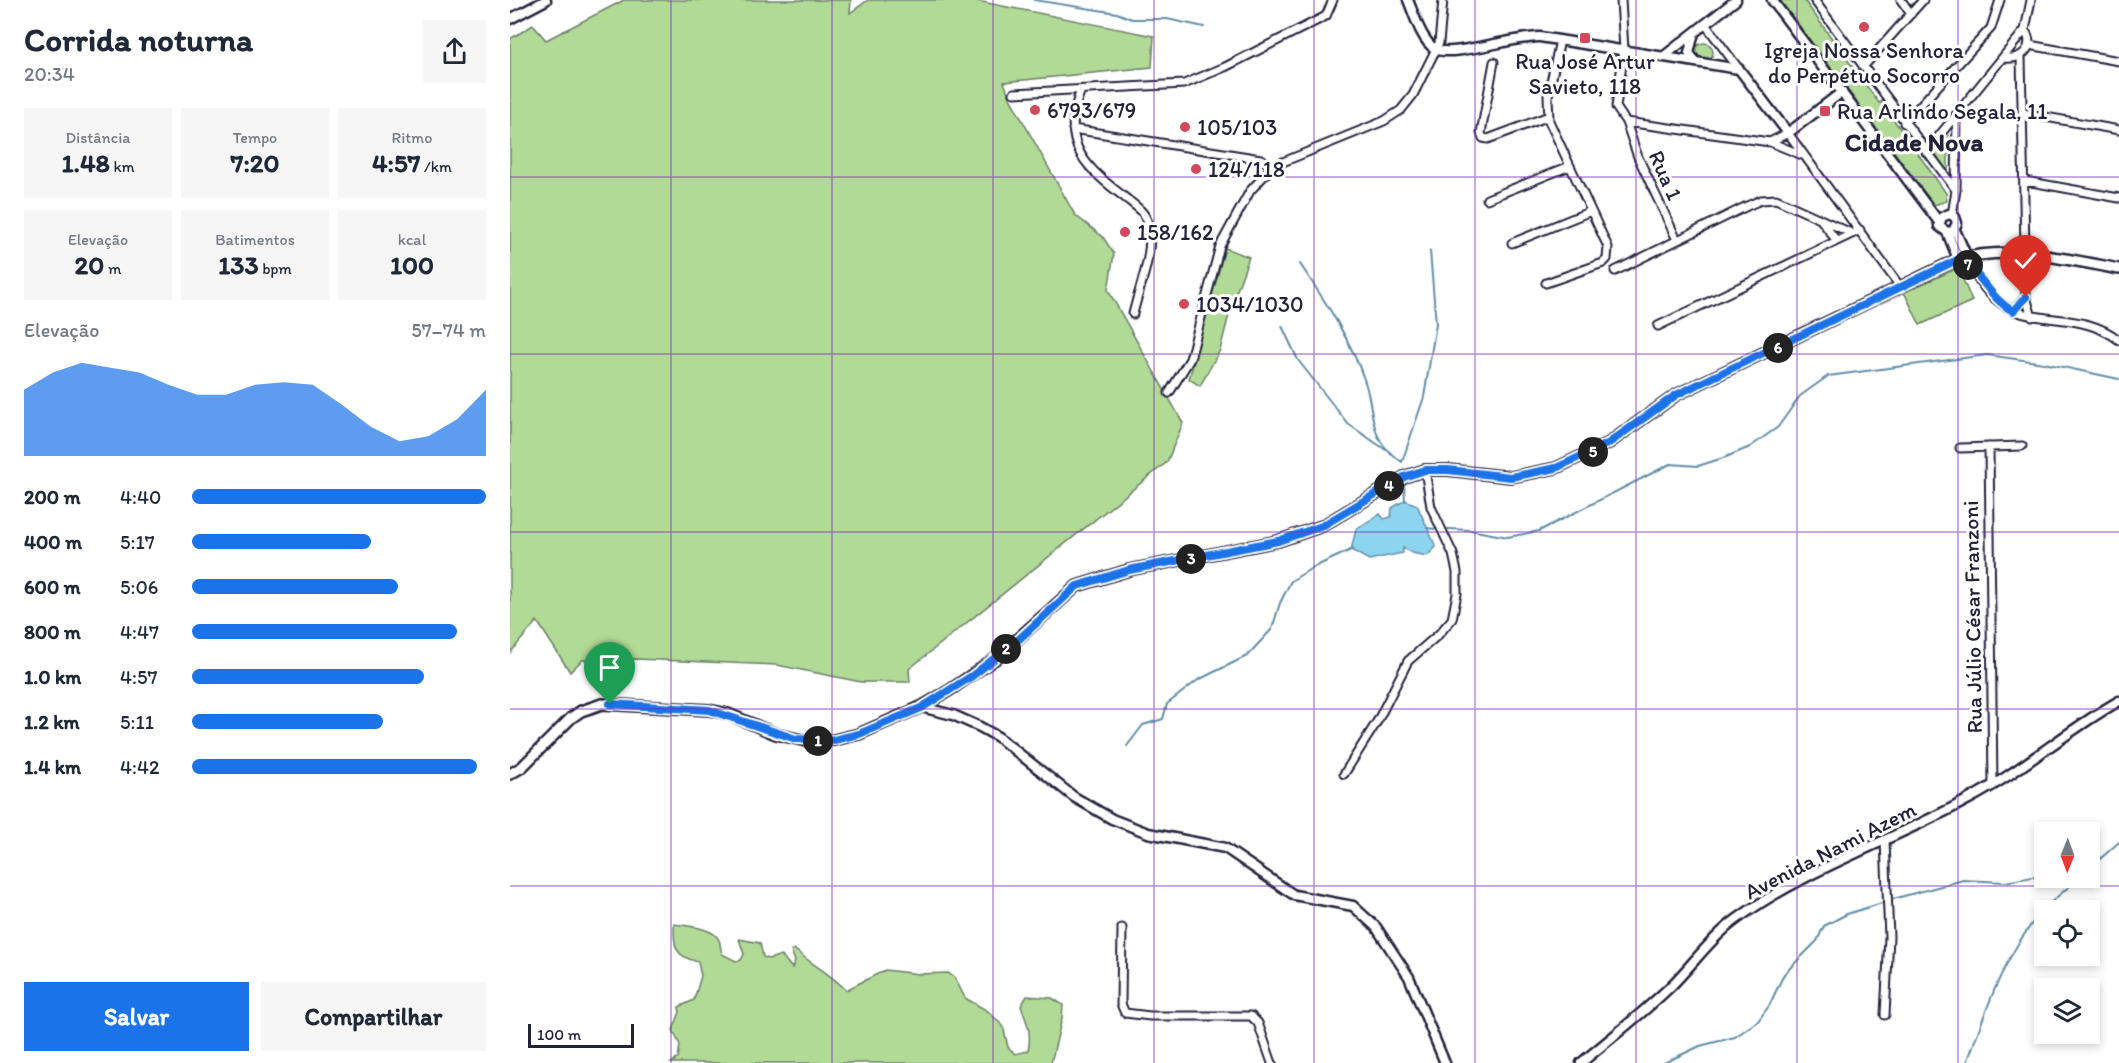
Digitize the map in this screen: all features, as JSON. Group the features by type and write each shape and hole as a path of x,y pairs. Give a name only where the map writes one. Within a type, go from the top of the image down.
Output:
{"main road":[{"path":"510,774 522,767 571,718 581,711 603,704 709,710 728,714 786,738 815,741 859,734 921,708 983,668 1077,586 1121,572 1278,541 1322,526 1404,477 1425,470 1448,470 1511,477 1556,468 1609,443 1660,404 1700,383 1963,258 2025,253 2119,269"}],"street":[{"path":"510,20 532,3 546,0"},
{"path":"1014,93 1184,84 1225,67 1326,16 1333,0"},
{"path":"1408,0 1428,42 1439,50 1526,37 1560,40 1739,69"},
{"path":"1169,393 1190,359 1214,261 1227,230 1250,192 1273,166 1395,115 1413,95 1439,50 1443,0"},
{"name":"Rua 1","path":"1621,0 1624,50 1616,107 1626,123 1638,157 1677,240"},
{"path":"1663,57 1736,0"},
{"path":"1772,0 1939,222 1941,229 1951,231"},
{"path":"1814,0 1956,190"},
{"path":"1901,0 1911,14"},
{"path":"1863,66 1923,0"},
{"path":"1904,123 1991,28 2000,0"},
{"path":"2031,0 2025,30 2029,45 2021,57 2024,113 2026,297 2032,316"},
{"path":"1705,24 1901,288"},
{"path":"1926,152 2004,58 2010,45 2025,30"},
{"path":"1694,33 1689,53 1697,63"},
{"path":"1546,283 1603,263 1607,259 1608,247 1549,116 1548,96 1560,40"},
{"path":"2029,45 2119,61"},
{"path":"2004,58 2021,57"},
{"path":"1494,62 1481,133 1483,138 1488,139 1549,116"},
{"path":"1080,90 1074,112 1073,129 1076,145 1084,162 1139,209 1148,223 1149,248 1133,314"},
{"path":"1770,142 1788,133 1842,92"},
{"path":"2024,113 2119,130"},
{"path":"1951,231 1957,223 1952,215 1956,190 1957,115"},
{"path":"1626,123 1770,142 1795,150 1806,158"},
{"path":"1073,129 1261,159 1273,166"},
{"path":"1486,199 1570,166"},
{"path":"2025,181 2119,198"},
{"path":"1615,271 1768,198 1786,202 1851,233"},
{"path":"1512,243 1591,211"},
{"path":"1939,222 1944,216 1952,215"},
{"path":"1821,220 1836,240"},
{"path":"1658,326 1860,230"},
{"path":"1951,231 1963,258 1989,292 2013,311 2096,328 2119,340"},
{"path":"2013,311 2026,297"},
{"path":"1960,448 2022,446"},
{"name":"Rua Júlio César Franzoni","path":"1989,447 1993,786"},
{"path":"1344,774 1378,720 1408,661 1439,634 1452,619 1457,594 1457,572 1453,554 1431,507 1425,470"},
{"name":"Avenida Nami Azem","path":"1581,1063 1652,1004 1736,920 1768,898 2010,777 2087,719 2119,701"},
{"path":"921,708 953,715 998,737 1067,792 1112,819 1148,833 1225,848 1285,891 1308,899 1353,906 1376,927 1401,964 1445,1063"},
{"path":"1885,841 1889,937 1885,1015"},
{"path":"1122,928 1121,1004 1125,1013 1150,1016 1251,1016 1258,1023 1272,1063"}],"green space":[{"path":"624,0 851,0 850,13 868,0 972,0 1154,36 1152,67 1004,82 1010,98 1075,215 1103,237 1114,254 1108,290 1183,423 1167,462 909,669 910,682 861,682 777,665 636,659 582,660 570,672 537,621 510,653 510,39 533,25 546,40"},
{"path":"1780,0 1804,0 1946,193 1947,201 1934,205"},
{"path":"1700,43 1708,43 1713,48 1711,59 1700,61 1695,56 1695,48"},
{"path":"1948,136 1948,172 1934,152"},
{"path":"1225,248 1249,257 1231,307 1220,350 1200,386 1189,379"},
{"path":"1958,268 1972,301 1920,325 1904,292"},
{"path":"674,924 711,932 719,940 722,954 736,961 741,960 744,954 739,939 760,943 763,957 769,959 781,955 792,968 795,961 791,951 794,949 846,990 885,970 919,974 948,973 955,978 965,998 988,1011 1003,1026 1008,1047 1015,1054 1028,1051 1029,1033 1021,1006 1027,996 1052,998 1063,1005 1051,1063 671,1063 678,1058 680,1045 673,1030 680,1012 679,1007 694,1000 701,976 698,962 684,957 677,949"}],"water":[{"path":"1405,500 1417,505 1436,547 1427,556 1412,553 1403,548 1403,553 1369,560 1351,550 1356,529 1380,514 1384,519 1391,517 1392,508"}],"waterway":[{"path":"1034,0 1117,13 1132,19 1167,19 1204,27"},
{"path":"1300,264 1345,336 1359,366 1378,436 1383,445 1402,462 1424,397 1436,324 1430,251"},
{"path":"1282,326 1298,360 1348,424 1386,450"},
{"path":"1448,529 1470,530 1508,537 1539,531 1670,464 1698,466 1726,457 1750,447 1778,427 1800,396 1828,376 1987,355 2044,363 2119,379"},
{"path":"1404,484 1405,501"},
{"path":"1427,528 1435,529"},
{"path":"1127,746 1143,725 1163,719 1167,704 1198,680 1247,656 1272,629 1280,603 1291,581 1312,568 1353,549"},
{"path":"2100,859 2119,842"},
{"path":"1893,899 1963,880 2005,882 2034,877"},
{"path":"1967,1063 1998,981 2008,962 2031,925 2045,908 2068,888"},
{"path":"1664,1063 1700,1046 1735,1037 1758,1021 1769,1006 1784,974 1817,941 1824,926 1847,914 1882,903"}],"place":[{"name":"Igreja Nossa Senhora do Perpétuo Socorro","path":"1864,27"},
{"name":"Rua José Artur Savieto, 118","path":"1585,38"},
{"name":"6793/679","path":"1035,110"},
{"name":"Rua Arlindo Segala, 11","path":"1825,111"},
{"name":"105/103","path":"1185,127"},
{"name":"124/118","path":"1196,169"},
{"name":"158/162","path":"1125,232"},
{"name":"1034/1030","path":"1184,304"}],"district":[{"name":"Cidade Nova","path":"1914,142"}],"route":[{"path":"610,704 709,710 728,714 786,738 834,740 859,734 921,708 983,668 1018,640 1077,586 1129,570 1278,541 1322,526 1404,477 1425,470 1437,469 1511,477 1556,468 1609,443 1660,404 1676,395 1959,259 1971,267 1989,292 2004,306 2013,311 2026,297"}]}
